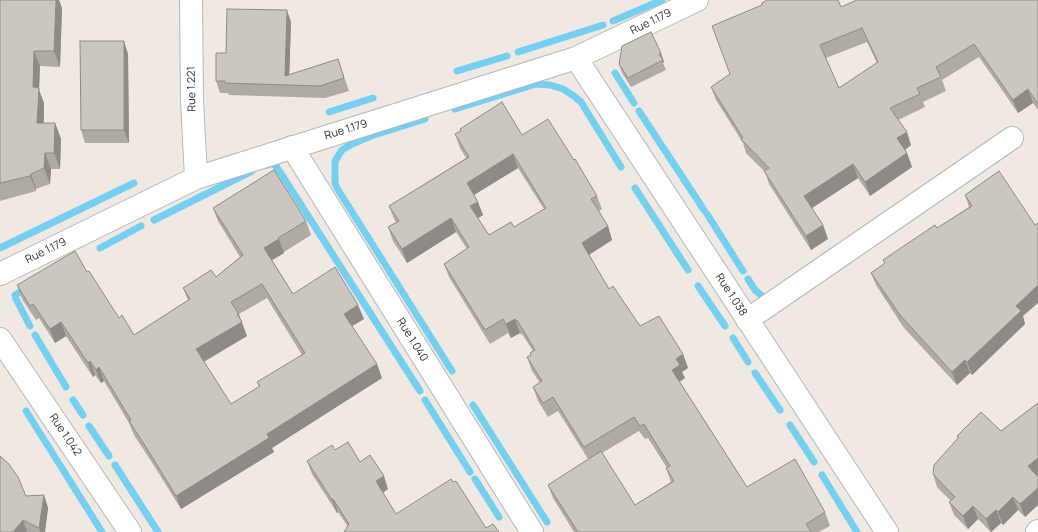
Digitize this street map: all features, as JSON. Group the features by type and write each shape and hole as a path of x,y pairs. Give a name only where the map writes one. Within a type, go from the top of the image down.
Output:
{"street":[{"name":"Rue 1.221","path":"191,0 192,100 196,178"},
{"name":"Rue 1.179","path":"0,274 196,178 576,58 697,0"},
{"name":"Rue 1.038","path":"576,58 887,532"},
{"path":"747,320 1012,138"},
{"name":"Rue 1.040","path":"292,147 532,532"},
{"name":"Rue 1.042","path":"0,339 130,532"}],"building":[{"path":"0,0 56,0 54,51 34,51 33,87 39,88 37,123 55,123 54,153 45,153 44,168 31,174 30,176 0,183"},
{"path":"767,0 838,0 841,7 857,0 1038,0 1038,104 1028,89 1013,100 974,44 936,67 941,77 917,88 920,94 890,108 907,132 897,138 907,153 865,182 853,164 804,196 823,225 806,236 764,171 769,168 741,139 743,138 711,87 730,74 712,26 762,5 762,3","holes":["862,28 878,62 839,88 820,45"]},
{"path":"227,9 287,10 285,76 338,59 344,78 320,86 225,83 225,81 216,81 216,53 226,53"},
{"path":"651,32 661,53 659,54 663,60 628,78 619,64 622,46"},
{"path":"80,41 124,41 124,130 81,130"},
{"path":"502,102 522,135 548,119 574,160 575,159 597,196 591,199 608,226 582,243 609,289 613,286 640,326 659,316 683,354 676,359 680,365 672,370 747,487 795,459 825,512 806,524 811,532 578,532 548,485 601,451 635,505 674,481 666,468 670,466 644,424 640,426 634,417 584,447 553,397 543,403 533,387 542,381 527,357 535,350 517,320 516,321 515,319 506,324 503,319 485,330 444,264 469,247 451,218 402,249 388,227 399,221 389,206 469,157 455,134 461,131 460,129","holes":["513,154 546,208 514,227 511,222 489,235 470,206 478,202 467,183"]},
{"path":"274,170 306,221 264,248 293,294 335,267 358,305 344,314 377,364 267,434 269,438 176,496 129,421 131,420 99,367 96,370 90,361 88,363 61,322 50,329 33,304 30,306 17,285 75,251 87,272 89,271 119,318 122,315 134,335 190,299 183,288 211,270 216,277 243,255 213,208","holes":["262,284 305,353 257,382 260,386 231,404 196,349 242,322 231,302"]},
{"path":"999,171 1035,225 1038,223 1038,285 1016,306 1021,311 967,362 965,360 952,372 900,315 871,273 885,263 883,260 935,225 937,228 972,206 965,195"},
{"path":"1038,403 1038,458 1028,466 1038,477 1038,488 1020,504 1013,497 998,512 996,510 986,519 973,506 963,516 949,502 955,497 933,474 934,465 959,437 957,436 981,412 1001,431"},
{"path":"348,442 360,462 370,455 384,476 376,481 396,514 451,479 453,482 456,481 486,528 493,524 499,532 344,532 349,524 307,461 332,445 335,450"},
{"path":"0,456 8,463 18,477 26,496 44,495 39,528 23,520 13,532 0,532"}],"waterway":[{"path":"613,21 662,0"},
{"path":"518,52 603,25"},
{"path":"457,71 507,56"},
{"path":"615,73 634,103"},
{"path":"455,109 536,84 550,85 563,89 581,102 621,167"},
{"path":"329,112 373,98"},
{"path":"639,111 704,210"},
{"path":"425,119 371,136 342,150 335,161 335,183 452,371"},
{"path":"267,165 271,163 276,166 420,391"},
{"path":"154,220 252,171"},
{"path":"0,248 134,183"},
{"path":"635,188 688,270"},
{"path":"707,214 743,271"},
{"path":"100,248 141,226"},
{"path":"748,279 755,290 762,296"},
{"path":"698,286 725,326"},
{"path":"27,288 15,295 30,326"},
{"path":"35,335 66,387"},
{"path":"733,338 748,362"},
{"path":"755,373 780,410"},
{"path":"73,400 83,415"},
{"path":"425,400 470,472"},
{"path":"473,405 547,522"},
{"path":"26,411 102,532"},
{"path":"790,425 814,462"},
{"path":"89,426 109,456"},
{"path":"115,465 158,532"},
{"path":"822,475 857,532"},
{"path":"475,479 499,517"}]}
